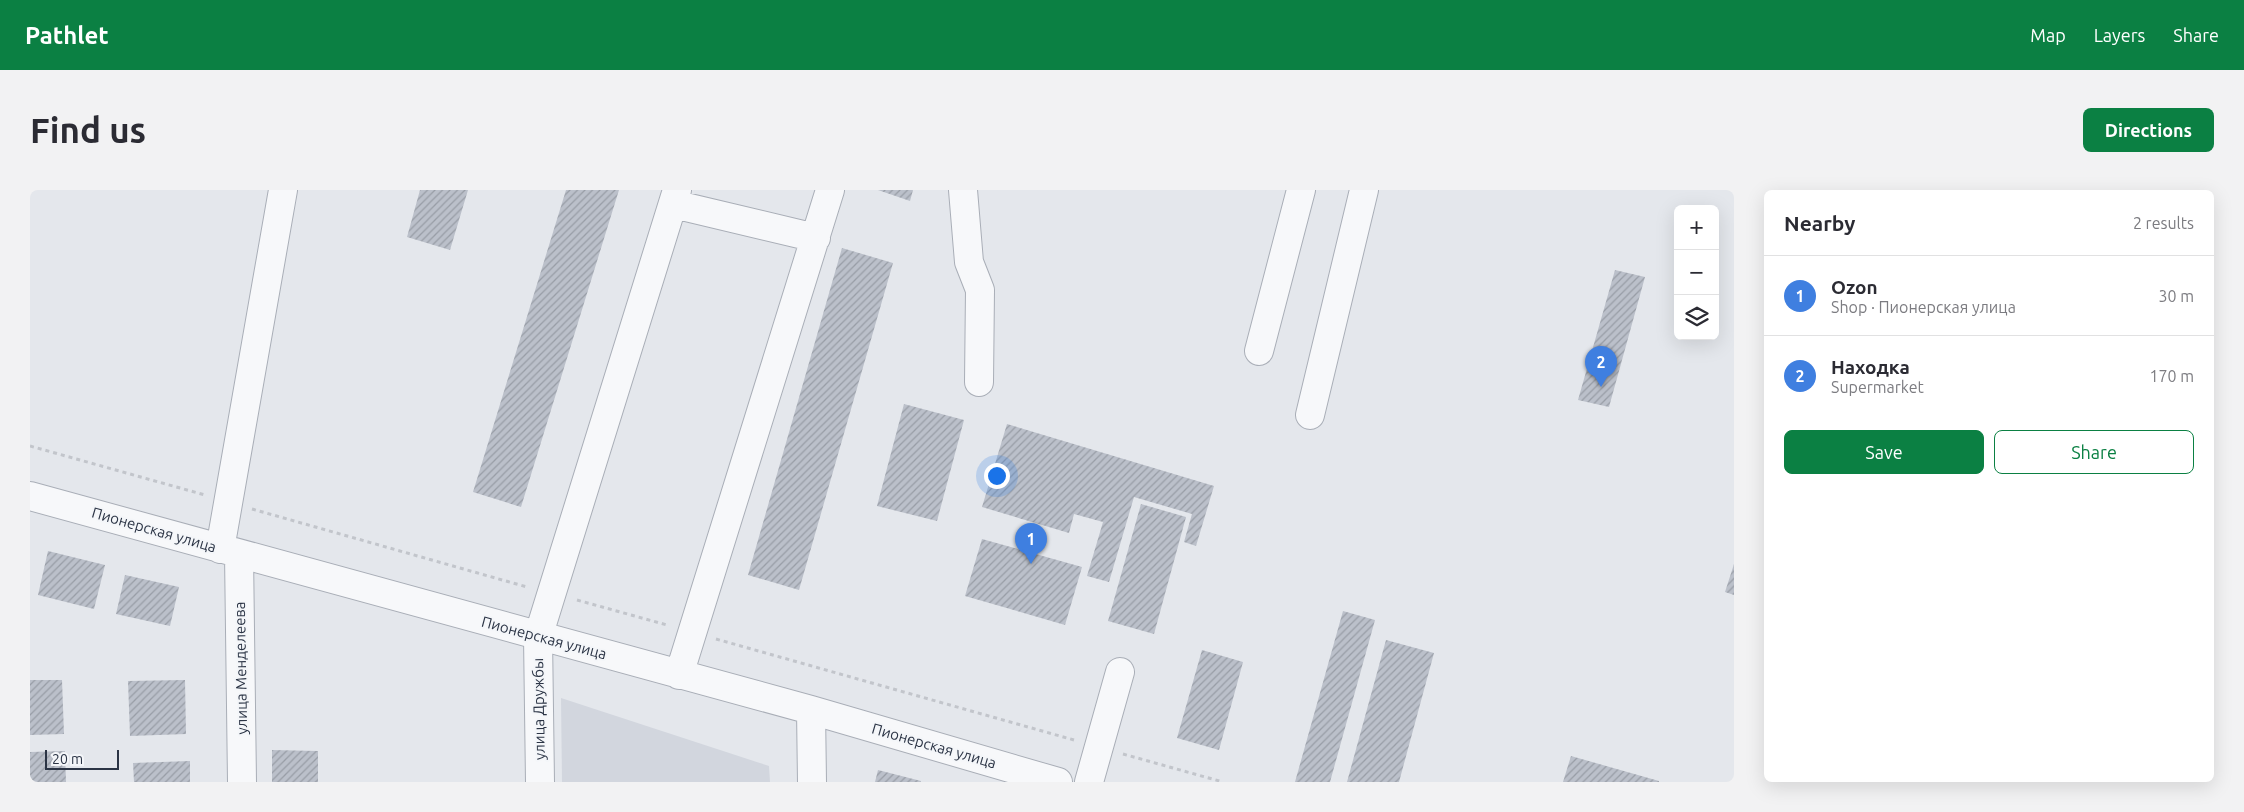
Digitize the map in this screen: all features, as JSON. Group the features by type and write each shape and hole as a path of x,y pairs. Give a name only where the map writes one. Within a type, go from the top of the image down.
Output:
{"street":[{"name":"улица Менделеева","path":"242,782 228,502 283,190"},
{"path":"679,675 830,190"},
{"path":"963,190 969,262 980,290 979,382"},
{"path":"1259,351 1301,190"},
{"path":"1310,415 1364,190"},
{"path":"675,197 816,238"},
{"name":"улица Дружбы","path":"540,782 538,637 675,197"},
{"name":"Пионерская улица","path":"30,496 538,637 811,710 1058,782"},
{"path":"1089,782 1120,672"},
{"path":"811,710 812,782"}],"path":[{"path":"30,446 1224,782"}],"shaded area":[{"path":"561,698 769,766 770,782 562,782"}],"building":[{"path":"420,190 468,190 450,250 407,237"},
{"path":"566,190 619,190 521,507 473,492"},
{"path":"878,190 913,190 910,201"},
{"path":"842,248 893,263 799,590 748,575"},
{"path":"1615,270 1645,277 1609,407 1578,400"},
{"path":"904,404 964,420 937,521 877,506"},
{"path":"1007,424 1214,486 1196,546 1184,542 1192,514 1134,497 1109,582 1087,576 1103,522 1074,514 1069,533 982,507"},
{"path":"1141,504 1186,517 1154,634 1108,621"},
{"path":"982,539 1082,567 1065,625 965,596"},
{"path":"48,551 105,565 94,609 38,595"},
{"path":"1734,564 1734,595 1725,592"},
{"path":"125,575 179,587 170,626 116,614"},
{"path":"1343,611 1375,620 1330,782 1295,782"},
{"path":"1386,640 1434,653 1399,782 1347,782"},
{"path":"1202,650 1243,662 1219,750 1177,738"},
{"path":"30,680 62,680 64,734 30,735"},
{"path":"185,680 186,734 130,736 128,681"},
{"path":"272,750 318,751 318,782 272,782"},
{"path":"65,751 66,782 30,782 30,752"},
{"path":"1571,756 1659,781 1659,782 1563,782"},
{"path":"190,761 190,782 134,782 133,763"},
{"path":"878,770 921,781 921,782 875,782"}],"place":[{"name":"Находка","path":"1601,387"},
{"name":"Ozon","path":"1031,564"}]}
